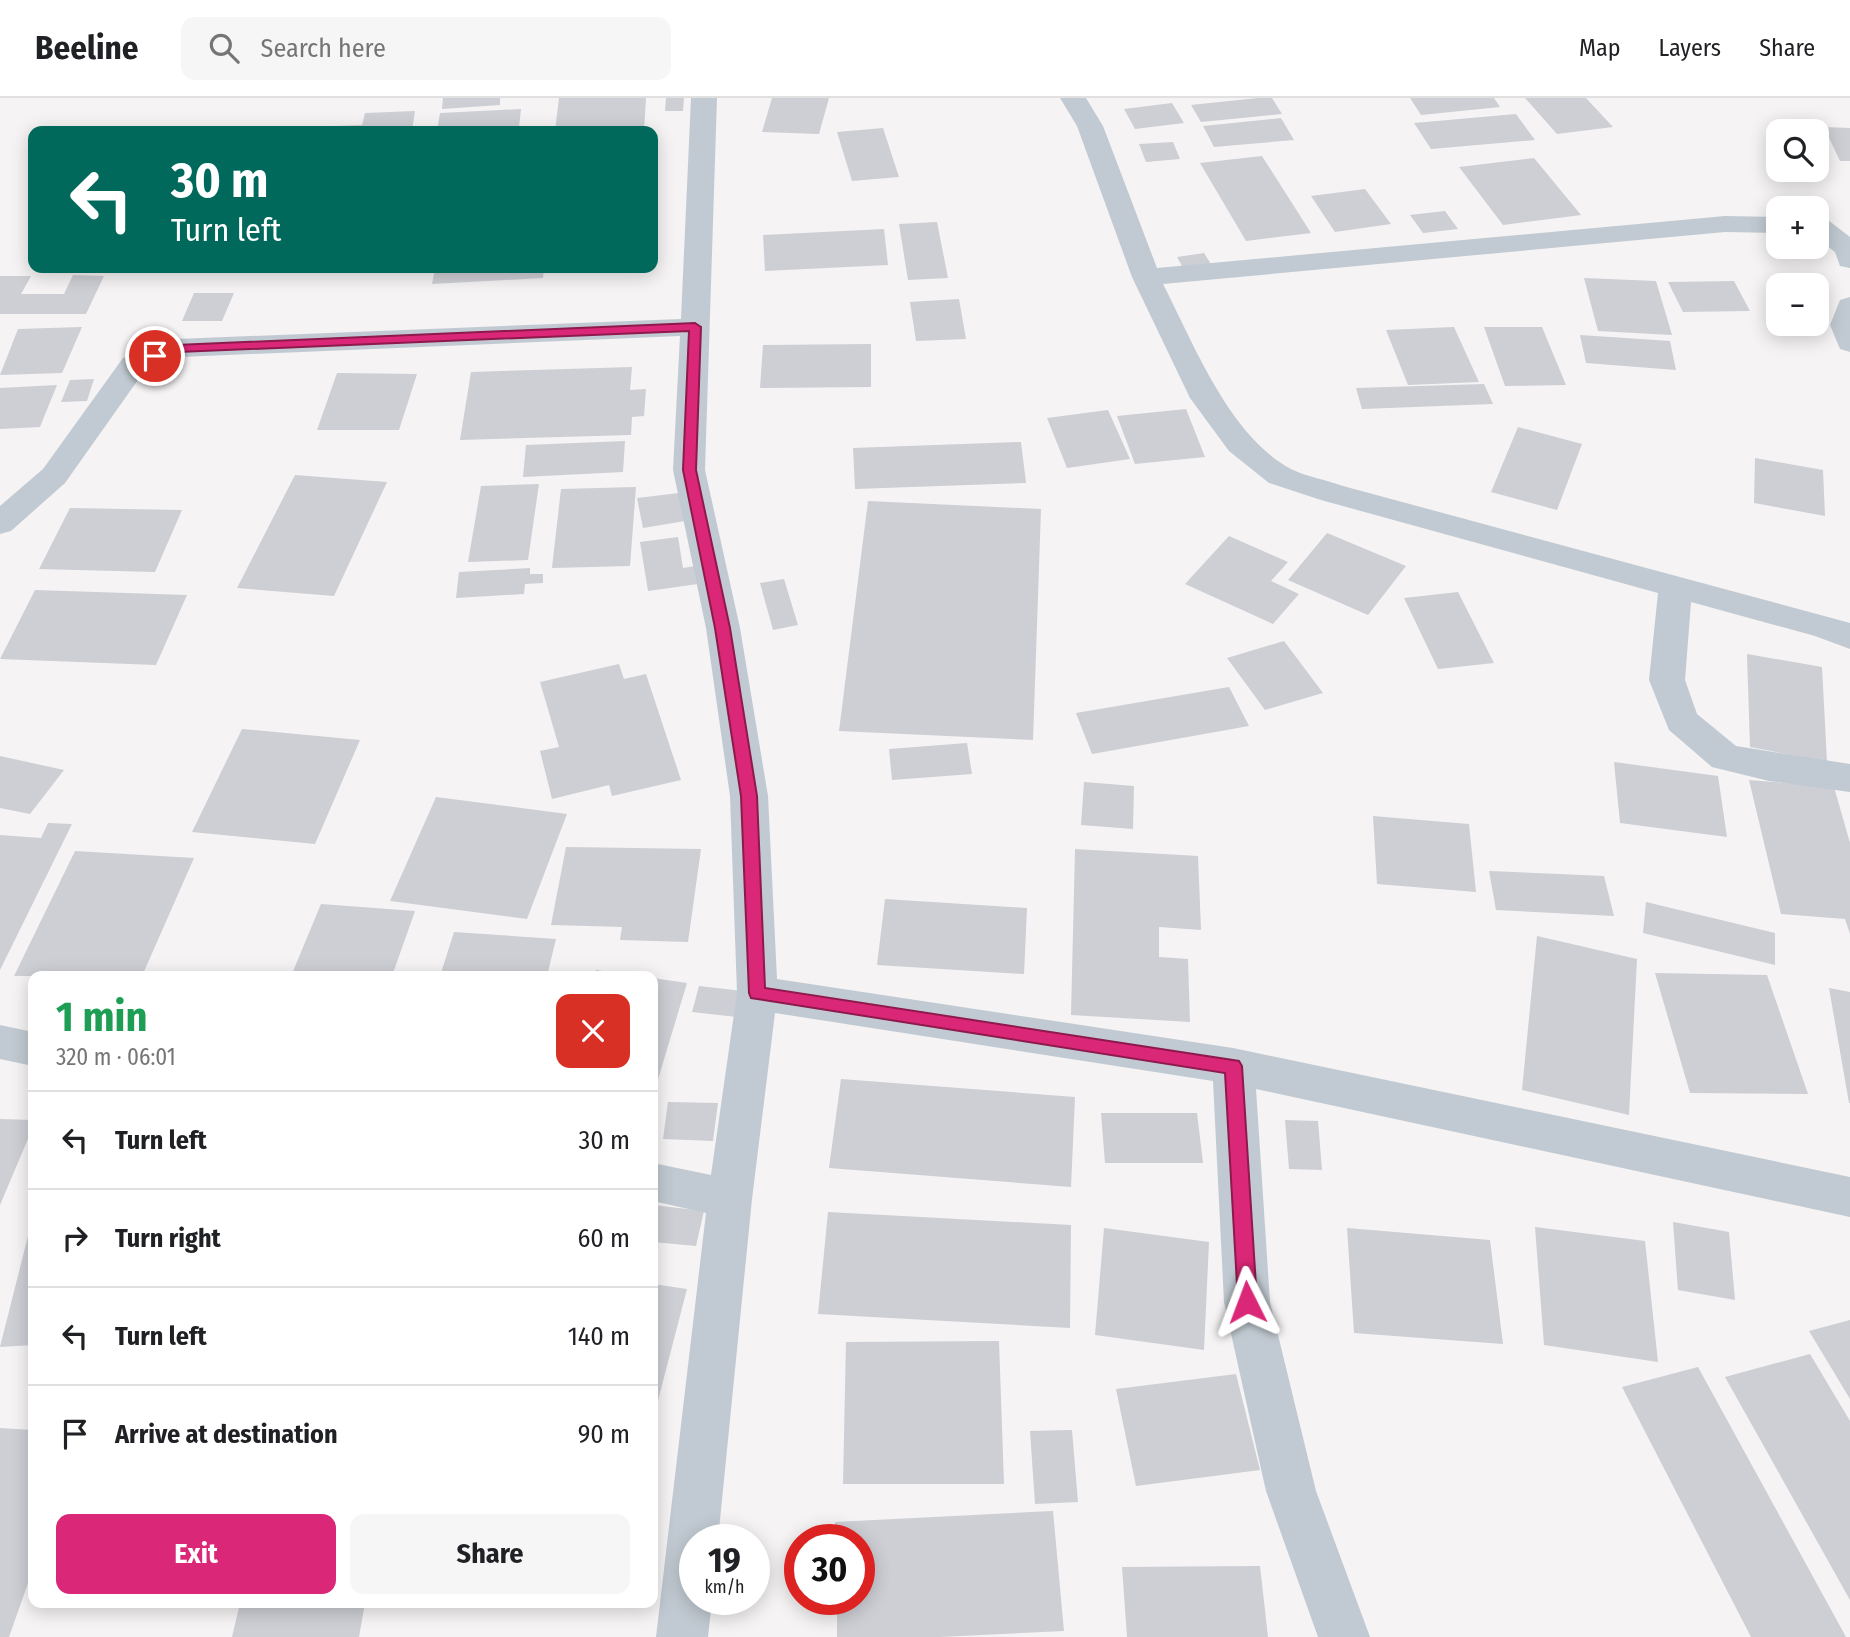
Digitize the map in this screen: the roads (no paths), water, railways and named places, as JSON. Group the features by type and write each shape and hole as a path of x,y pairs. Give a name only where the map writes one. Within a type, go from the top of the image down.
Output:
{"street":[{"path":"682,1637 730,1199 757,993 749,796 723,628 689,470 704,98"},
{"path":"1073,98 1090,127 1146,277 1205,398 1240,444 1280,476 1332,494 1826,627 1850,638"},
{"path":"1146,277 1725,224 1766,225"},
{"path":"1829,226 1850,226"},
{"path":"1829,235 1849,249 1850,260"},
{"path":"1850,306 1845,325 1850,343"},
{"path":"0,523 54,476 134,365 176,348 695,327"},
{"path":"1675,586 1667,680 1682,721 1726,757 1769,767 1850,778"},
{"path":"757,993 1233,1066 1850,1197"},
{"path":"0,1042 28,1048"},
{"path":"1233,1066 1247,1302 1291,1491 1344,1637"},
{"path":"658,1183 730,1199"}]}
